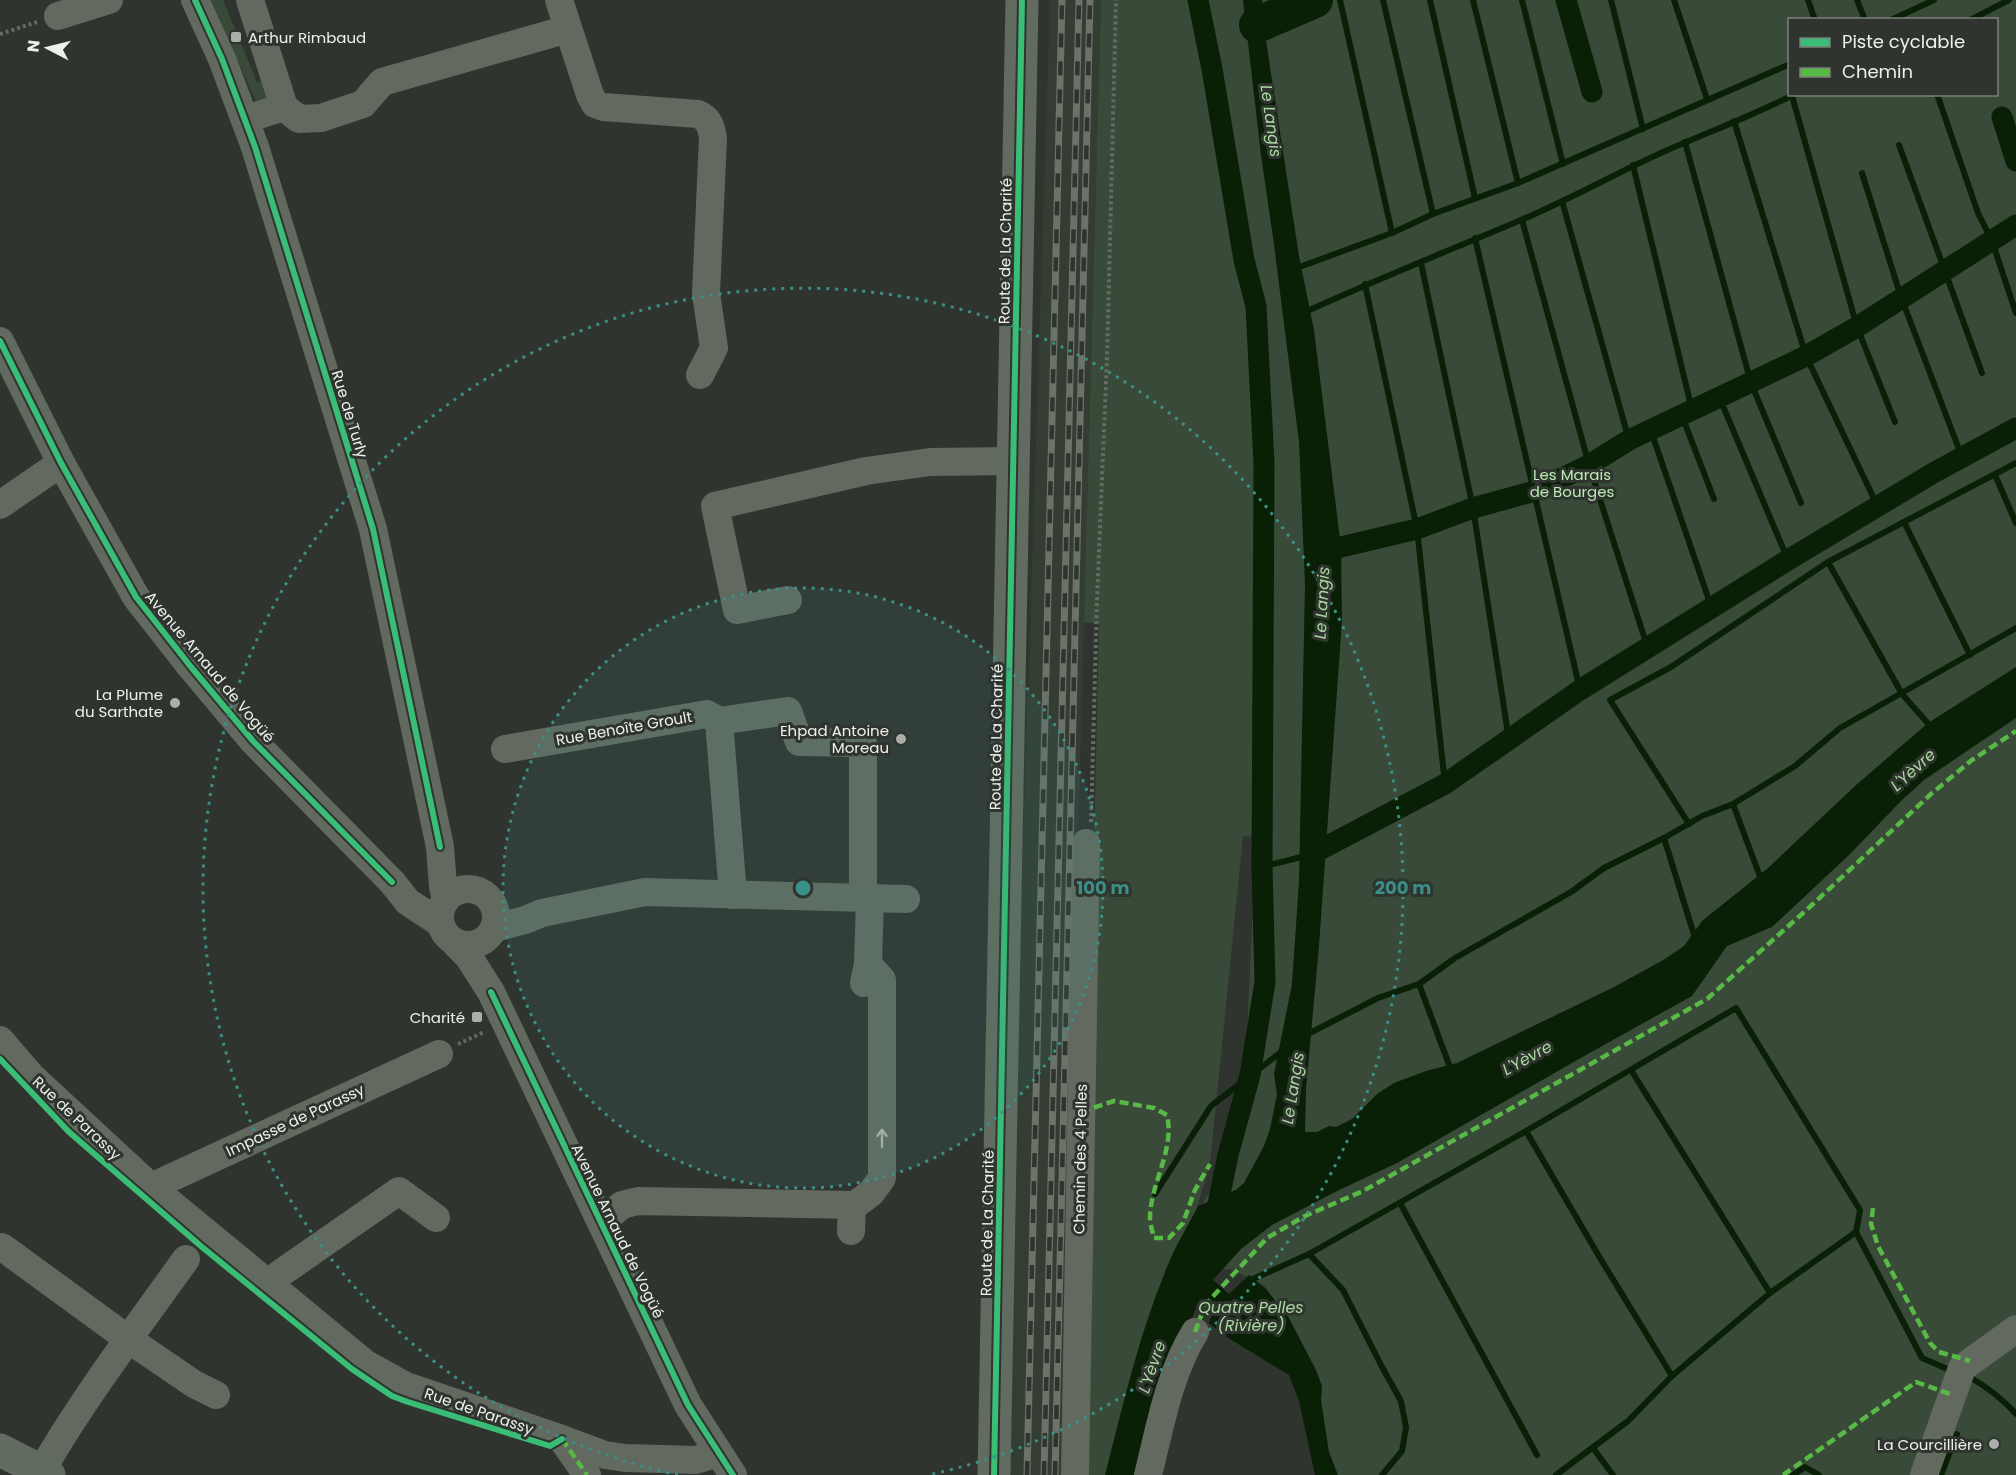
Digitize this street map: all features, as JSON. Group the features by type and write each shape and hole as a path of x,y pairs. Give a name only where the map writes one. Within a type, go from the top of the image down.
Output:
{"main road":[{"name":"Route de La Charité","path":"994,1475 1022,0"},
{"path":"0,1450 43,1474"}],"street":[{"path":"58,16 109,0"},
{"name":"Rue de Turly","path":"195,0 222,58 246,119 373,529 440,847 462,880 458,909"},
{"path":"250,0 284,107 299,119 321,118 363,104 382,82 568,29"},
{"path":"559,0 595,104 603,107 698,114 706,118 711,127 713,138 706,293 714,348 700,375"},
{"path":"246,119 284,107"},
{"name":"Avenue Arnaud de Vogüé","path":"0,341 61,463 136,597 191,668 253,741 392,882 414,893 458,909 495,908 497,918 485,953 491,992"},
{"path":"788,600 737,610 715,506 866,471 930,462 1013,461"},
{"path":"0,505 61,463"},
{"name":"Rue Benoîte Groult","path":"505,749 707,714 719,721 788,711 799,742 863,743 866,898"},
{"path":"719,721 733,895"},
{"name":"Chemin des 4 Pelles","path":"1075,1475 1086,843"},
{"path":"491,933 542,913 645,892 906,899"},
{"path":"601,1222 622,1205 638,1201 858,1210 863,1179 864,980 868,964 866,898"},
{"path":"458,909 506,907 542,913"},
{"name":"Avenue Arnaud de Vogüé","path":"458,909 467,946 478,944 491,933"},
{"name":"Avenue Arnaud de Vogüé","path":"458,909 468,956 491,992 688,1406 726,1464"},
{"name":"Rue de Parassy","path":"0,1040 31,1076 151,1186 366,1364 406,1386 605,1455 726,1464"},
{"name":"Impasse de Parassy","path":"151,1186 439,1054"},
{"path":"268,1284 399,1191 436,1218"},
{"path":"2,1247 128,1339 194,1384 216,1395"},
{"path":"43,1474 51,1454 128,1339 186,1260"},
{"path":"1924,1475 1962,1368 2016,1329"},
{"path":"1148,1475 1161,1421 1183,1352 1195,1332"},
{"path":"562,1439 587,1475"}],"path":[{"path":"1086,843 1093,808 1097,600 1107,358 1116,0"},
{"path":"0,34 58,16"},
{"path":"439,1054 505,1021"}],"shaded area":[{"path":"1050,0 1101,0 1072,1067 1064,1475 1008,1475 1020,945"}],"green space":[{"path":"210,0 223,0 257,82 269,79 271,97 261,102 255,99"},
{"name":"Les Marais de Bourges","path":"1101,0 2016,0 2016,1475 1331,1475 1300,1359 1265,1286 1235,1271 1237,1270 1179,1266 1115,1475 1080,1475 1099,624 1084,622","holes":["1243,836 1256,837 1246,1058 1221,1173 1194,1218 1210,1164"]}],"water":[{"path":"1243,0 1262,0 1265,34 1299,256 1314,330 1341,547 1342,620 1319,946 1306,1089 1305,1132 1317,1132 1329,1126 1336,1127 1352,1119 1377,1094 1394,1083 1457,1063 1614,987 1665,959 1684,946 1702,921 1768,868 1855,786 1928,723 2016,667 2016,718 1924,780 1772,927 1727,946 1692,996 1397,1163 1272,1225 1241,1249 1213,1280 1229,1294 1249,1275 1266,1289 1289,1318 1322,1386 1321,1400 1329,1452 1338,1475 1315,1475 1299,1401 1289,1375 1225,1336 1209,1323 1213,1307 1200,1299 1185,1335 1140,1475 1105,1475 1140,1344 1157,1292 1174,1251 1198,1206 1236,1190 1244,1183 1264,1146 1277,1094 1274,1074 1292,984 1299,881 1305,584 1299,442"}],"waterway":[{"path":"1198,0 1244,260 1256,306 1264,464 1262,867 1265,982 1250,1075 1228,1155 1214,1224"},
{"path":"1257,25 1315,0"},
{"path":"1340,0 1392,233"},
{"path":"1383,0 1433,214"},
{"path":"1430,0 1475,198"},
{"path":"1473,0 1518,183"},
{"path":"1522,0 1563,164"},
{"path":"1566,0 1592,92"},
{"path":"1611,0 1643,129"},
{"path":"1674,0 1707,99"},
{"path":"1808,0 1814,18"},
{"path":"1857,0 1864,18"},
{"path":"1895,18 1934,0"},
{"path":"1974,18 2009,0"},
{"path":"1294,269 1518,183 1788,65"},
{"path":"1303,313 1539,212 1643,161 1791,96"},
{"path":"1792,96 1857,327 1895,422"},
{"path":"1938,96 1978,213 1992,241 2016,313"},
{"path":"2002,117 2016,161"},
{"path":"1734,121 1806,356 1878,507"},
{"path":"1685,142 1751,383 1801,503"},
{"path":"1899,145 1982,373"},
{"path":"1633,165 1692,410"},
{"path":"1862,173 1901,297 1962,457"},
{"path":"1562,201 1629,440"},
{"path":"1522,220 1589,465 1648,649"},
{"path":"1324,553 1417,529 1473,508 1535,491 1589,465 1629,440 1806,356 1857,327 2016,225"},
{"path":"1475,238 1580,690"},
{"path":"1421,263 1473,508 1509,740"},
{"path":"1365,284 1417,529 1445,784"},
{"path":"1720,399 1788,560"},
{"path":"1682,416 1714,499"},
{"path":"1312,854 1445,784 1580,690 1788,560 1935,472 2016,428"},
{"path":"1651,431 1712,609"},
{"path":"1689,824 1610,700 1671,667 1828,562 2016,463"},
{"path":"1995,475 2016,523"},
{"path":"1904,522 1970,655"},
{"path":"1828,562 1902,694 1932,728"},
{"path":"1306,1035 1378,998 1419,984 1455,958 1571,892 1604,868 1702,816 1733,804 1795,766 1840,728 2016,628"},
{"path":"1733,804 1762,882"},
{"path":"1664,838 1695,938"},
{"path":"1262,867 1305,856"},
{"path":"1419,984 1451,1070"},
{"path":"1526,1131 1736,1008 1860,1210 1856,1232 1922,1358 1952,1371"},
{"name":"Le Langis","path":"1155,1194 1211,1106 1285,1049"},
{"path":"1631,1070 1770,1293"},
{"path":"1248,1283 1309,1254 1526,1131 1672,1376"},
{"path":"1400,1203 1537,1455"},
{"path":"1556,1475 1628,1421 1672,1376 1770,1293 1856,1232"},
{"path":"1309,1254 1343,1290 1401,1401 1406,1427 1402,1451 1382,1475"},
{"path":"1968,1376 1994,1393 2016,1414"},
{"path":"1941,1475 1957,1434"},
{"path":"1593,1448 1613,1475"},
{"path":"1793,1475 1805,1467 1819,1475"}],"railway":[{"path":"1027,1475 1062,0"},
{"path":"1044,1475 1079,0"},
{"path":"1055,1475 1090,0"}],"marked path":[{"path":"1195,1332 1205,1305 1267,1238 1305,1216 1363,1191 1707,999 1931,794 1972,760 2016,731"},
{"path":"1081,1112 1114,1101 1154,1108 1167,1115 1168,1141 1151,1206 1150,1221 1154,1238 1169,1238 1183,1223 1195,1190 1210,1164"},
{"path":"1873,1208 1871,1224 1878,1246 1930,1343 1939,1352 1970,1361"},
{"path":"1783,1475 1916,1382 1953,1395"},
{"path":"562,1439 587,1475"}],"cycle path":[{"path":"195,0 222,59 255,147 373,529 440,847"},
{"path":"994,1475 1022,0"},
{"path":"0,341 61,463 136,597 253,741 392,882"},
{"path":"491,992 688,1405 733,1475"},
{"path":"0,1059 69,1132 202,1247 352,1369 392,1396 408,1402 550,1446 562,1439"}],"place":[{"name":"Arthur Rimbaud","path":"236,37"},
{"name":"La Plume du Sarthate","path":"175,703"},
{"name":"Ehpad Antoine Moreau","path":"901,739"},
{"name":"Charité","path":"477,1017"},
{"name":"La Courcillière","path":"1994,1444"}],"water label":[{"name":"L'Yèvre","path":"1913,770"},
{"name":"L'Yèvre","path":"1527,1058"},
{"name":"Quatre Pelles (Rivière)","path":"1251,1316"},
{"name":"L'Yèvre","path":"1152,1367"}]}
